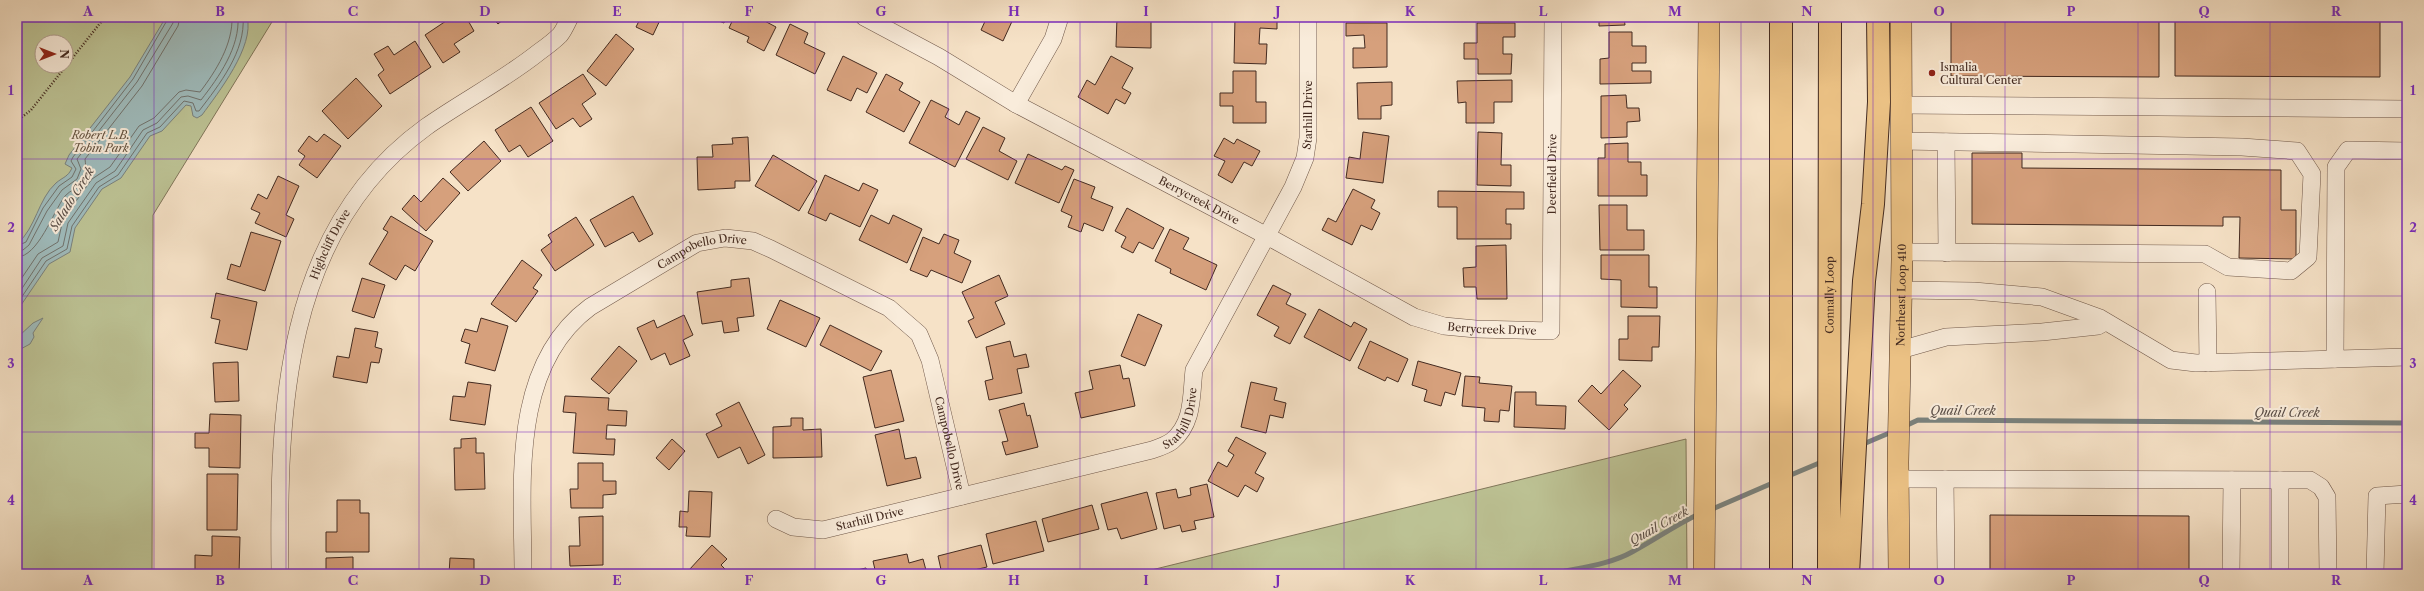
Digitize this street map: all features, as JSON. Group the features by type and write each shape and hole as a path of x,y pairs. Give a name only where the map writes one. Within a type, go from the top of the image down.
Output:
{"highway":[{"path":"1781,17 1781,566"},
{"name":"Connally Loop","path":"1829,574 1830,17"},
{"path":"1848,574 1859,361 1879,102 1878,17"}],"main road":[{"path":"1704,574 1709,17"},
{"name":"Northeast Loop 410","path":"1898,574 1899,378 1902,252 1901,17"}],"street":[{"name":"Highcliff Drive","path":"280,574 279,505 283,414 296,331 317,266 336,228 358,192 387,160 422,131 461,102 528,61 560,35 570,17"},
{"name":"Berrycreek Drive","path":"864,17 938,57 1016,104 1267,236 1414,317 1444,326 1476,329 1551,331"},
{"path":"1016,104 1053,39 1060,17"},
{"name":"Starhill Drive","path":"776,518 793,527 823,530 1152,450 1172,441 1186,422 1193,397 1194,370 1293,187 1305,158 1308,138 1308,17"},
{"name":"Deerfield Drive","path":"1551,331 1553,17"},
{"path":"1901,105 2407,109"},
{"path":"1901,141 2242,147 2298,150 2312,174 2308,257 2291,271 2228,267 2205,254 1902,252"},
{"path":"1946,142 1947,253"},
{"path":"2335,359 2336,166 2348,150 2407,151"},
{"name":"Campobello Drive","path":"523,574 523,459 525,431 539,378 556,342 580,314 590,307 697,243 725,238 753,241 778,252 889,308 919,334 930,360 962,496"},
{"path":"1901,290 1974,291 2042,297 2100,318 2171,360 2208,363 2407,357"},
{"path":"2207,292 2208,363"},
{"path":"1900,350 1946,337 2042,332 2098,326 2105,322"},
{"path":"1898,471 1945,479 2310,480 2321,486 2327,497 2328,574"},
{"path":"1945,479 1946,574"},
{"path":"2231,574 2232,480"},
{"path":"2280,480 2280,574"},
{"path":"2375,574 2377,496 2407,494"}],"path":[{"path":"17,121 31,110 105,17"}],"green space":[{"name":"Robert L.B. Tobin Park","path":"17,17 275,17 153,215 152,574 17,574"},
{"path":"1686,439 1687,570 1678,574 1135,574"}],"water":[{"name":"Salado Creek","path":"166,17 247,17 248,29 246,41 234,69 202,115 197,118 193,116 191,106 186,105 162,131 150,136 121,178 102,189 75,228 70,252 49,264 17,311 17,244 29,230 50,190 56,183 67,175 72,168 65,164 69,155 130,77"},
{"path":"43,318 33,333 34,337 30,344 17,351 17,335 19,336 33,323"}],"building":[{"path":"452,17 466,17 474,31 454,44 460,52 443,63 425,35"},
{"path":"492,17 506,17 498,24"},
{"path":"641,17 661,18 653,35 636,27"},
{"path":"709,17 726,17 724,23"},
{"path":"734,17 757,17 776,27 764,51 747,42 749,37 729,28"},
{"path":"987,17 1014,17 1003,41 981,30"},
{"path":"1117,17 1151,17 1151,48 1116,47"},
{"path":"1235,17 1277,17 1277,29 1260,28 1259,44 1267,44 1266,64 1234,63"},
{"path":"1599,17 1624,17 1625,25 1599,26"},
{"path":"1951,17 2159,17 2159,77 1951,76"},
{"path":"2175,17 2380,17 2380,77 2175,76"},
{"path":"1346,23 1387,23 1387,67 1353,68 1353,48 1365,48 1364,35 1346,36"},
{"path":"1477,23 1515,23 1515,37 1503,37 1503,54 1512,54 1511,74 1478,74 1478,59 1464,59 1464,43 1477,43"},
{"path":"790,24 808,33 804,43 825,53 815,74 776,55"},
{"path":"1609,32 1632,32 1632,46 1646,46 1646,63 1632,63 1632,71 1651,71 1651,83 1600,84 1600,59 1609,58"},
{"path":"616,34 634,49 606,86 587,71"},
{"path":"415,41 431,67 390,94 378,75 384,70 374,54 388,46 394,55"},
{"path":"843,56 877,73 867,93 857,88 851,101 827,90"},
{"path":"1111,56 1133,68 1122,88 1131,93 1125,104 1116,99 1108,114 1078,97 1087,80 1095,85"},
{"path":"1233,71 1256,71 1256,102 1266,102 1266,123 1233,123 1233,106 1220,106 1220,93 1233,93"},
{"path":"583,74 596,94 582,104 592,119 580,127 573,118 556,129 539,103"},
{"path":"886,74 903,83 899,90 920,102 904,132 866,112"},
{"path":"356,78 382,106 348,139 322,111"},
{"path":"1512,80 1512,102 1494,102 1494,123 1466,123 1466,102 1458,103 1457,81"},
{"path":"1392,82 1392,105 1381,106 1381,119 1358,119 1357,83"},
{"path":"1626,95 1627,108 1639,108 1640,121 1627,122 1627,137 1601,138 1601,96"},
{"path":"931,100 949,109 945,117 959,125 966,111 980,118 955,167 909,143"},
{"path":"531,107 553,141 528,157 520,145 509,152 495,130"},
{"path":"983,127 1005,138 999,151 1017,161 1008,180 966,159"},
{"path":"1363,132 1389,136 1383,183 1346,178 1349,157 1360,159"},
{"path":"1478,132 1502,133 1501,165 1511,165 1511,186 1477,185"},
{"path":"324,134 341,146 317,178 299,165 305,156 298,151 309,136 317,142"},
{"path":"748,137 750,181 735,181 735,188 698,190 697,157 713,157 712,145 733,144 732,138"},
{"path":"1224,138 1234,144 1237,139 1260,151 1252,166 1244,162 1232,183 1218,175 1225,161 1214,156"},
{"path":"484,141 501,161 468,191 450,172"},
{"path":"1628,143 1628,162 1641,162 1641,175 1647,175 1647,196 1598,196 1598,158 1605,158 1605,144"},
{"path":"1972,153 2022,153 2022,168 2281,170 2281,210 2296,210 2296,259 2239,258 2240,217 2223,217 2223,226 1972,224"},
{"path":"1028,154 1062,170 1065,166 1074,170 1059,203 1015,183"},
{"path":"773,155 817,181 799,211 755,186"},
{"path":"825,175 859,191 863,183 878,190 860,227 830,213 826,221 808,213"},
{"path":"278,176 299,186 286,215 294,219 286,237 255,223 260,213 251,209 258,194 267,199"},
{"path":"443,178 460,193 426,231 402,209 414,195 421,202"},
{"path":"1074,179 1095,187 1091,198 1113,207 1103,231 1084,223 1081,232 1068,227 1072,216 1061,211"},
{"path":"1353,189 1375,200 1371,208 1380,213 1372,230 1361,225 1352,245 1322,230 1328,218 1336,222"},
{"path":"1438,191 1524,192 1524,209 1506,209 1506,224 1511,224 1511,239 1457,239 1457,207 1438,207"},
{"path":"633,196 653,234 639,242 633,232 605,247 590,220"},
{"path":"1599,205 1627,205 1627,230 1644,230 1644,250 1600,250"},
{"path":"1127,208 1164,228 1153,249 1139,242 1133,253 1121,247 1126,237 1115,231"},
{"path":"871,215 889,224 893,215 922,229 907,263 859,240"},
{"path":"391,216 433,241 415,271 405,265 396,280 369,264 388,232 383,229"},
{"path":"576,217 594,245 555,271 541,250 552,242 548,235"},
{"path":"1170,229 1189,238 1183,249 1217,265 1206,290 1170,273 1171,269 1155,261"},
{"path":"251,232 281,241 265,291 227,279 231,264 240,267"},
{"path":"944,234 959,240 954,253 971,261 962,283 931,270 927,277 910,270 923,237 939,244"},
{"path":"1506,245 1507,299 1477,299 1476,287 1464,287 1463,268 1476,267 1476,246"},
{"path":"1601,255 1649,255 1649,287 1657,287 1657,308 1621,307 1621,280 1601,279"},
{"path":"522,260 542,275 533,288 538,291 516,322 491,304"},
{"path":"999,275 1008,296 995,302 1005,324 976,338 968,321 974,318 962,292"},
{"path":"362,278 385,285 374,318 352,311"},
{"path":"749,278 754,316 737,318 739,331 724,333 722,321 702,324 697,292 731,287 731,280"},
{"path":"1273,285 1291,294 1286,304 1306,314 1290,344 1274,336 1279,327 1257,315"},
{"path":"216,293 257,302 247,350 215,343 220,320 211,318"},
{"path":"780,300 820,318 806,347 767,329"},
{"path":"1319,309 1351,327 1354,322 1367,329 1350,361 1304,337"},
{"path":"1138,314 1162,325 1145,366 1121,356"},
{"path":"684,315 693,335 683,340 690,356 670,365 665,353 651,360 637,328 654,320 657,328"},
{"path":"1628,316 1660,316 1659,347 1652,347 1652,361 1619,360 1619,339 1628,339"},
{"path":"481,318 508,326 495,371 465,363 470,344 461,341 465,329 477,332"},
{"path":"830,325 882,351 871,371 820,345"},
{"path":"355,328 378,332 375,347 382,349 379,363 371,362 367,383 333,377 337,356 349,358"},
{"path":"1010,341 1014,357 1026,354 1029,367 1017,369 1022,393 989,400 985,381 993,379 986,347"},
{"path":"1370,341 1408,359 1398,382 1387,377 1385,381 1358,368"},
{"path":"619,346 637,361 609,394 591,379"},
{"path":"1418,361 1461,373 1455,395 1445,392 1441,406 1424,401 1427,390 1412,385"},
{"path":"238,362 239,401 215,402 213,363"},
{"path":"1120,365 1123,379 1129,378 1135,406 1081,418 1075,393 1093,389 1089,371"},
{"path":"891,370 904,421 875,428 863,377"},
{"path":"1623,370 1641,386 1624,405 1628,409 1609,430 1578,401 1592,385 1601,394"},
{"path":"1465,376 1480,377 1479,383 1512,386 1509,411 1500,410 1499,422 1484,421 1485,408 1462,406"},
{"path":"468,382 491,385 485,425 450,420 453,396 465,397"},
{"path":"1251,382 1277,388 1274,400 1286,403 1283,418 1270,415 1266,433 1241,427"},
{"path":"1515,392 1536,392 1536,405 1566,406 1565,429 1514,427"},
{"path":"565,396 609,398 608,410 627,411 626,426 607,425 606,439 615,439 614,455 573,453 576,413 563,412"},
{"path":"739,402 765,455 748,464 740,447 718,458 706,434 722,426 716,414"},
{"path":"1024,403 1027,416 1030,415 1038,447 1006,455 1002,442 1008,441 999,410"},
{"path":"210,414 241,415 240,468 209,467 209,448 195,448 195,433 209,433"},
{"path":"791,418 803,418 803,430 821,429 822,457 773,458 773,427 791,426"},
{"path":"899,429 905,459 916,457 921,478 887,486 875,435"},
{"path":"1236,437 1266,453 1255,473 1264,478 1257,492 1245,485 1238,497 1208,481 1218,462 1227,467 1234,455 1228,451"},
{"path":"476,438 476,453 484,453 485,489 455,490 454,448 461,448 461,439"},
{"path":"672,439 685,451 669,470 656,458"},
{"path":"578,463 603,463 603,481 616,481 616,494 603,495 603,508 571,508 570,489 578,489"},
{"path":"207,474 238,474 237,530 207,530"},
{"path":"1207,484 1214,517 1194,521 1196,529 1182,532 1180,525 1164,529 1156,493 1176,489 1178,498 1191,495 1190,488"},
{"path":"689,491 712,492 710,537 686,536 687,527 679,527 680,511 688,512"},
{"path":"1147,492 1157,529 1121,539 1117,528 1108,530 1101,504"},
{"path":"337,500 360,500 360,513 369,513 369,552 326,552 326,532 337,532"},
{"path":"1092,505 1099,529 1048,542 1042,519"},
{"path":"1990,515 2189,516 2189,574 1990,574"},
{"path":"603,516 603,565 570,566 569,546 580,546 579,517"},
{"path":"1036,521 1044,551 993,564 986,534"},
{"path":"212,536 240,537 239,574 208,574 208,571 195,571 195,555 212,556"},
{"path":"712,545 727,559 721,565 730,574 693,574 689,570"},
{"path":"981,545 987,567 957,574 942,574 938,556"},
{"path":"907,554 909,563 923,559 927,574 876,574 873,561"},
{"path":"353,557 353,574 326,574 326,558"},
{"path":"450,558 474,559 474,574 449,574"},
{"path":"866,568 868,574 839,574"},
{"path":"628,571 628,574 608,574"}],"waterway":[{"name":"Quail Creek","path":"1903,427 1918,420 2407,423"},
{"name":"Quail Creek","path":"1861,445 1894,431"},
{"name":"Quail Creek","path":"1786,477 1824,461"},
{"name":"Quail Creek","path":"1710,510 1775,482"},
{"name":"Quail Creek","path":"1552,574 1593,566 1623,556 1699,514"}],"place":[{"name":"Ismalia Cultural Center","path":"1932,73"}]}
